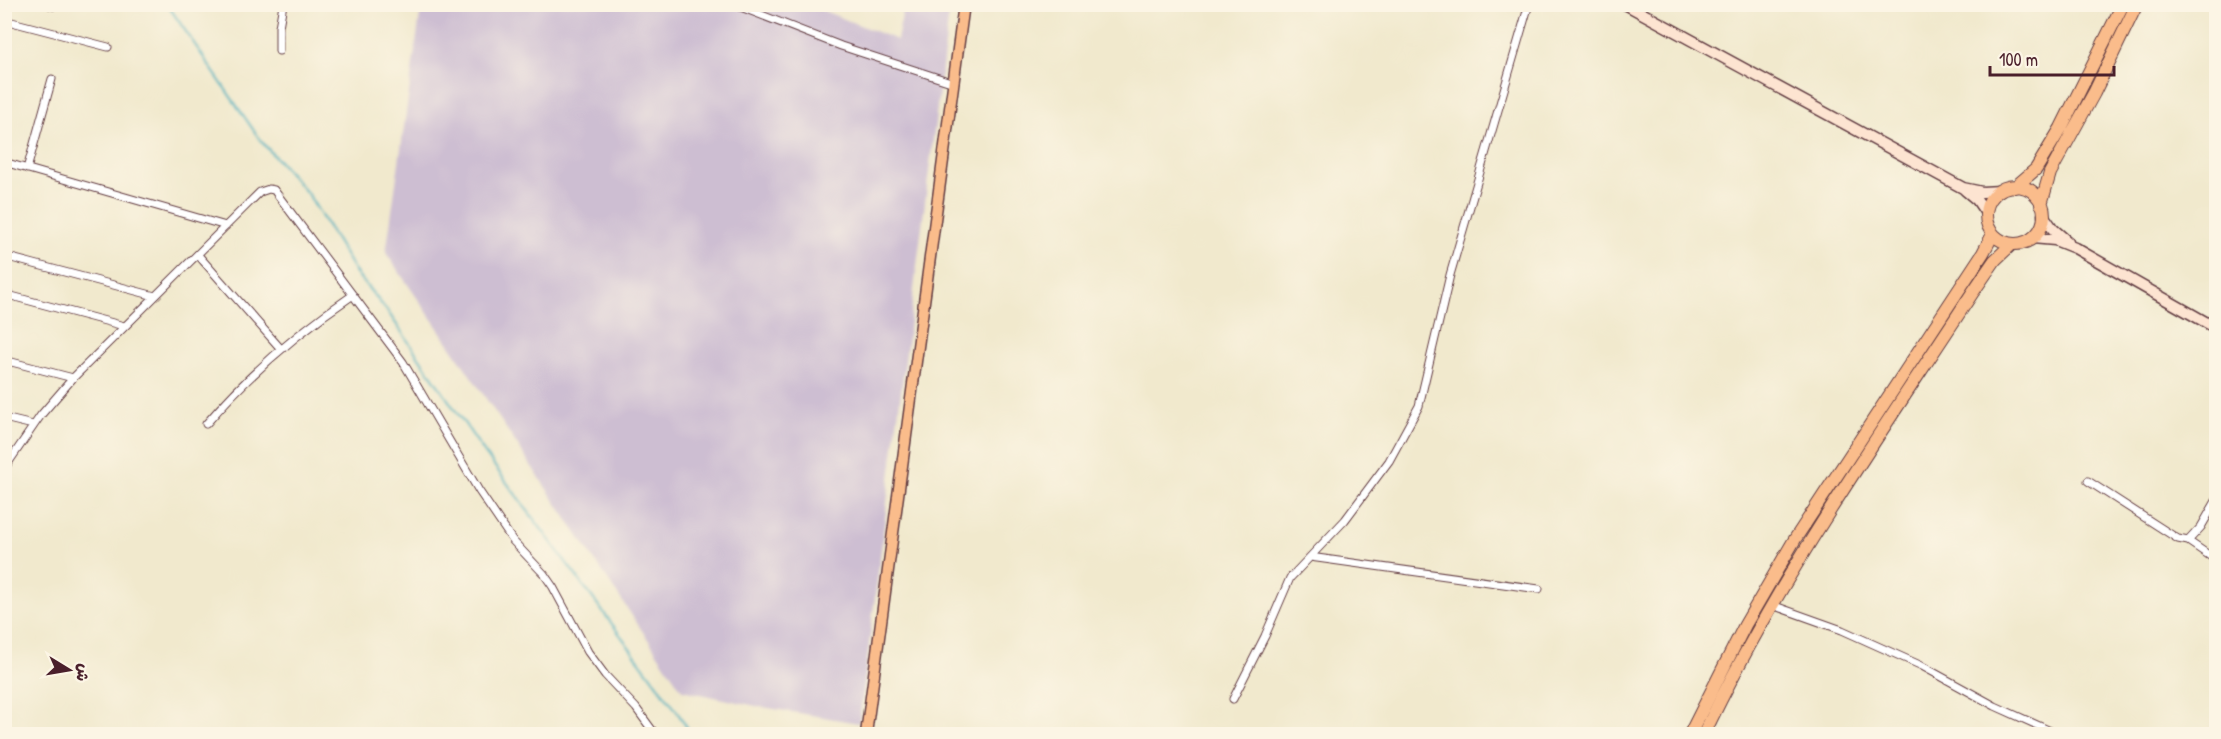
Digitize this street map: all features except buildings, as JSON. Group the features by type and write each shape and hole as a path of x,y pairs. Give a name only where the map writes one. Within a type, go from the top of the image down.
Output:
{"highway":[{"path":"2123,4 2061,128 2036,170 2015,187 2000,191 1992,198 1986,213 1987,224 2001,241 2012,244 2022,243 2032,238 2041,226 2050,173 2089,103 2137,4"},
{"path":"2015,187 2031,192 2042,210"},
{"path":"1690,735 1745,625 1795,538 1977,263 1993,234"},
{"path":"1704,735 1731,678 1807,544 1973,292 1995,260 2012,244"}],"main road":[{"path":"866,735 964,4"},
{"path":"1625,4 1963,188 1977,200 1986,213"},
{"path":"1963,188 1982,192 2000,191"},
{"path":"2042,210 2054,229 2075,248"},
{"path":"2032,238 2055,240 2075,248 2217,328"}],"street":[{"path":"279,51 279,27 283,4"},
{"path":"733,4 841,46 954,83"},
{"path":"1233,699 1265,636 1290,578 1345,520 1389,461 1419,406 1450,275 1529,4"},
{"path":"4,20 108,47"},
{"path":"27,169 52,79"},
{"path":"4,162 226,226"},
{"path":"4,469 33,425 73,378 260,192 266,189 274,190 403,362 457,456 496,516 513,541 553,587 588,652 605,675 636,708 655,735"},
{"path":"198,255 281,349"},
{"path":"4,256 155,296"},
{"path":"4,294 124,326"},
{"path":"206,424 281,349 353,295"},
{"path":"4,360 73,378"},
{"path":"4,418 33,425"},
{"path":"2088,482 2178,539 2188,541 2217,560"},
{"path":"2188,541 2201,527 2217,501"},
{"path":"1310,557 1539,589"},
{"path":"1772,605 1842,630 1922,666 1995,706 2057,735"}],"shaded area":[{"path":"393,5 809,5 897,40 904,5 950,5 859,723 756,706 682,690 386,253 421,8"}],"waterway":[{"path":"167,4 261,141 308,194 356,273 388,312 484,452 676,710 691,734"}]}
